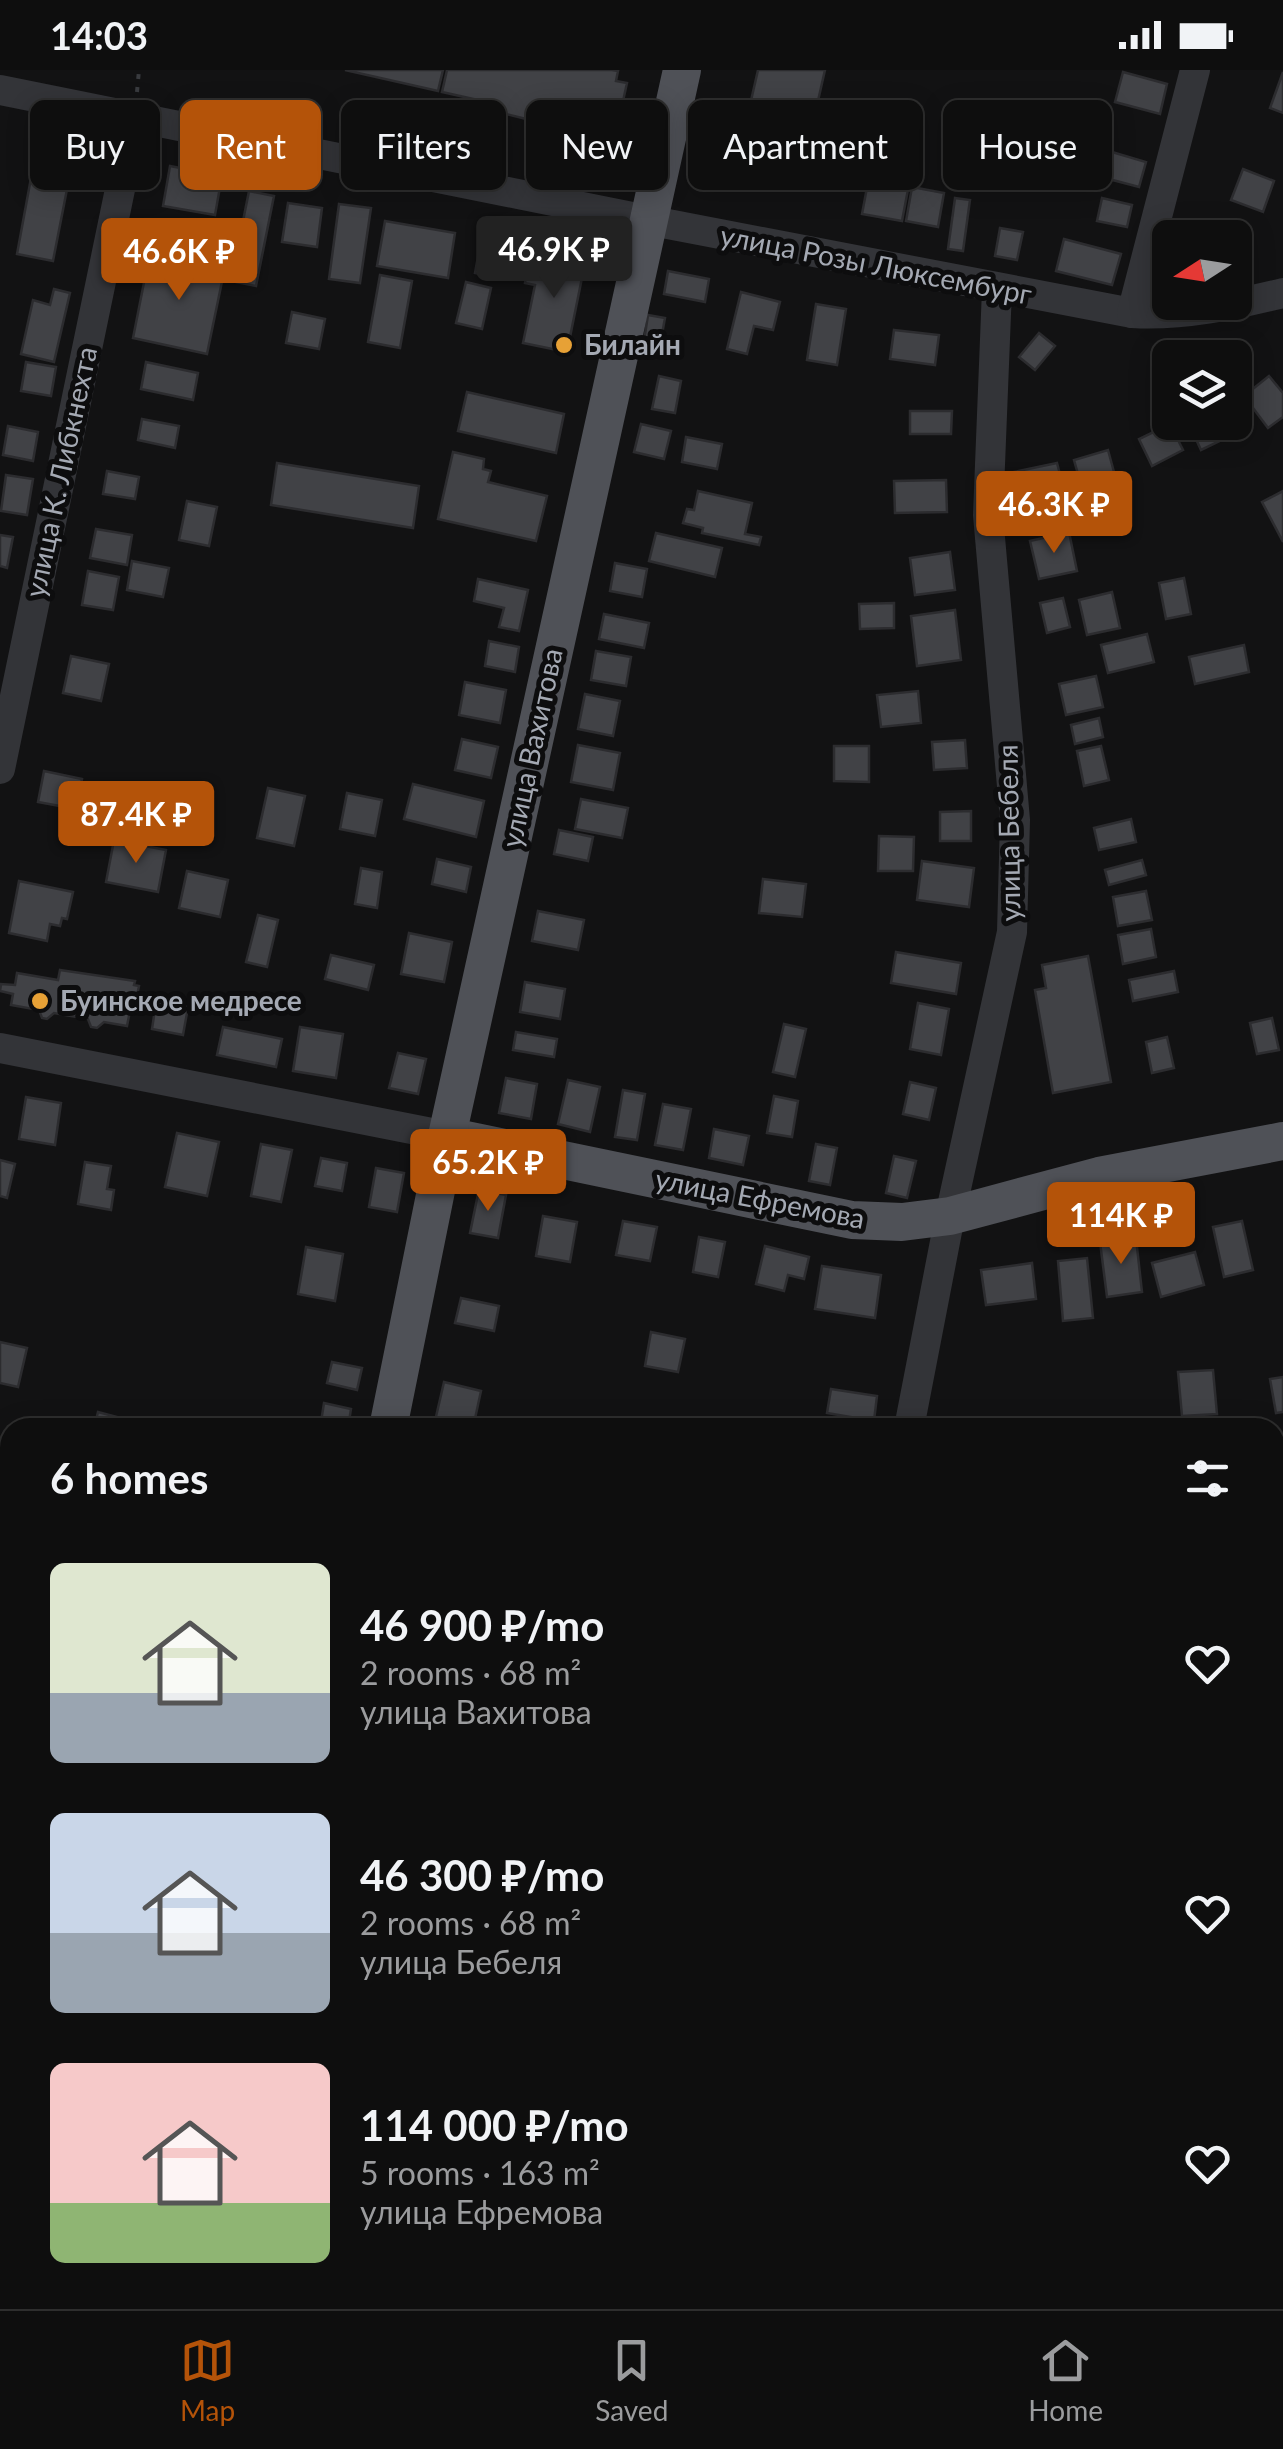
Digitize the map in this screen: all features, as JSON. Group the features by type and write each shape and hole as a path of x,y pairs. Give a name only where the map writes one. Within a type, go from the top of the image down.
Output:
{"main road":[{"name":"улица Вахитова","path":"390,1418 447,1136 682,70"},
{"name":"улица Ефремова","path":"447,1136 852,1220 902,1222 950,1216 1100,1176 1283,1142"}],"street":[{"path":"1132,313 1196,70"},
{"name":"улица Розы Люксембург","path":"0,90 52,100"},
{"name":"улица Розы Люксембург","path":"160,121 1132,313 1204,311 1283,293"},
{"name":"улица К. Либкнехта","path":"0,769 120,190"},
{"name":"улица Бебеля","path":"911,1418 1012,932 1015,820 988,515 996,289"},
{"name":"улица Ефремова","path":"0,1048 447,1136"}],"building":[{"path":"345,70 443,70 438,91"},
{"path":"447,70 612,70 618,71 616,81 627,83 623,100 526,100 526,119 506,114 506,100 478,100 442,92"},
{"path":"758,70 825,70 818,100 751,100"},
{"path":"1123,72 1167,84 1160,114 1115,102"},
{"path":"1283,72 1283,113 1270,108"},
{"path":"1112,152 1146,162 1139,187 1112,180"},
{"path":"170,166 180,168 180,190 219,190 215,215 163,206"},
{"path":"1243,169 1274,181 1263,212 1231,200"},
{"path":"30,183 30,190 67,190 53,261 17,254"},
{"path":"866,190 908,190 902,221 862,214"},
{"path":"911,190 944,193 938,227 906,221"},
{"path":"249,191 274,196 256,286 231,281"},
{"path":"955,198 970,200 963,251 948,249"},
{"path":"1102,198 1132,205 1127,227 1097,221"},
{"path":"288,203 322,208 317,247 282,242"},
{"path":"339,204 371,208 360,283 329,279"},
{"path":"385,221 455,233 448,278 377,266"},
{"path":"1000,228 1023,232 1017,260 995,256"},
{"path":"1064,239 1121,254 1112,285 1056,271"},
{"path":"546,250 586,258 567,352 523,343 535,285 525,283 527,268 541,272"},
{"path":"479,251 513,257 509,279 475,273"},
{"path":"150,252 225,267 207,354 133,338"},
{"path":"668,271 709,279 705,302 664,294"},
{"path":"380,275 412,281 400,348 368,342"},
{"path":"466,282 491,288 482,329 456,323"},
{"path":"54,289 70,293 54,362 21,354 33,300 50,305"},
{"path":"741,292 780,302 773,330 754,326 747,354 727,349"},
{"path":"816,304 846,309 837,365 807,360"},
{"path":"292,312 325,319 319,349 286,343"},
{"path":"648,315 665,318 658,356 642,354"},
{"path":"894,330 939,335 935,365 890,359"},
{"path":"1039,333 1055,346 1035,370 1019,357"},
{"path":"26,362 56,367 51,396 21,391"},
{"path":"146,362 198,373 193,400 141,389"},
{"path":"659,376 681,381 675,413 652,409"},
{"path":"1269,376 1283,393 1283,417 1268,428 1252,407 1252,390"},
{"path":"467,392 564,414 556,453 458,431"},
{"path":"910,411 952,411 951,434 910,434"},
{"path":"142,419 179,426 175,448 138,440"},
{"path":"641,424 671,431 664,459 634,452"},
{"path":"8,426 38,432 33,461 3,455"},
{"path":"1152,433 1152,440 1178,440 1183,450 1152,466 1139,439"},
{"path":"686,437 722,444 717,469 682,462"},
{"path":"1196,440 1222,440 1201,450"},
{"path":"1108,450 1117,483 1083,492 1074,460"},
{"path":"453,452 484,459 483,469 491,471 488,482 547,496 536,541 438,519"},
{"path":"277,463 419,486 413,528 271,505"},
{"path":"1057,463 1061,478 1035,484 1042,514 1024,518 1014,472"},
{"path":"107,471 139,477 135,499 103,494"},
{"path":"6,475 33,479 27,515 1,511"},
{"path":"946,480 947,512 895,513 894,481"},
{"path":"698,491 752,503 745,534 761,537 759,545 702,533 703,528 683,523 687,509 694,510"},
{"path":"1283,491 1283,542 1262,502"},
{"path":"187,501 217,507 209,546 179,540"},
{"path":"96,529 132,535 127,565 90,558"},
{"path":"1069,532 1077,571 1039,579 1030,541"},
{"path":"656,533 722,548 715,577 649,561"},
{"path":"0,535 13,537 7,568 0,566"},
{"path":"950,552 955,590 915,595 910,558"},
{"path":"132,561 169,568 163,597 127,590"},
{"path":"615,563 647,569 642,597 610,591"},
{"path":"88,571 119,577 113,610 82,605"},
{"path":"1184,578 1191,614 1166,619 1159,583"},
{"path":"478,579 528,590 519,631 499,627 504,608 474,601"},
{"path":"1112,592 1120,628 1087,635 1079,600"},
{"path":"1063,598 1070,627 1047,633 1040,603"},
{"path":"894,603 894,628 860,629 859,604"},
{"path":"955,610 961,660 917,666 911,616"},
{"path":"604,614 649,623 644,648 599,639"},
{"path":"1147,634 1154,662 1108,673 1101,645"},
{"path":"489,641 519,647 515,672 485,666"},
{"path":"1244,645 1249,672 1195,684 1189,657"},
{"path":"596,651 631,657 626,686 591,680"},
{"path":"71,656 109,664 101,701 63,693"},
{"path":"1096,676 1103,707 1066,715 1059,684"},
{"path":"465,682 506,690 500,723 459,715"},
{"path":"918,691 921,723 881,727 877,695"},
{"path":"585,694 620,701 613,736 578,729"},
{"path":"1099,718 1103,737 1075,744 1071,725"},
{"path":"462,739 498,747 491,778 455,770"},
{"path":"965,740 967,768 934,770 932,742"},
{"path":"578,745 620,753 613,790 571,782"},
{"path":"834,746 869,746 869,782 834,781"},
{"path":"1101,746 1109,780 1084,786 1077,751"},
{"path":"44,771 82,779 76,809 38,802"},
{"path":"413,784 484,801 476,837 404,819"},
{"path":"268,788 305,796 294,846 257,838"},
{"path":"347,793 382,800 375,836 340,829"},
{"path":"581,799 628,808 622,838 575,829"},
{"path":"971,811 971,841 940,841 940,812"},
{"path":"1131,819 1136,842 1099,850 1094,828"},
{"path":"559,830 593,837 588,861 554,854"},
{"path":"879,836 914,837 913,871 878,871"},
{"path":"114,840 166,850 158,892 106,882"},
{"path":"437,859 471,867 466,892 432,884"},
{"path":"1142,860 1146,875 1109,885 1105,870"},
{"path":"922,861 974,868 969,907 917,900"},
{"path":"361,868 382,872 377,908 355,904"},
{"path":"187,871 228,880 220,917 179,908"},
{"path":"763,879 806,884 802,917 759,913"},
{"path":"19,881 73,892 67,919 62,918 60,926 50,924 47,941 9,933"},
{"path":"1146,891 1152,920 1118,926 1113,897"},
{"path":"538,911 584,920 578,950 532,941"},
{"path":"258,915 278,920 267,967 246,962"},
{"path":"1151,929 1156,957 1123,964 1118,935"},
{"path":"409,933 452,942 444,982 401,974"},
{"path":"896,952 961,963 956,994 891,983"},
{"path":"331,955 374,965 368,990 325,979"},
{"path":"1088,956 1111,1082 1053,1093 1035,990 1046,988 1042,965"},
{"path":"60,970 135,981 134,985 139,986 127,1026 104,1022 97,1028 91,1027 88,1019 54,1013 42,1018 39,1010 11,1005 13,994 0,991 1,984 15,985 17,973 58,980"},
{"path":"1174,971 1178,992 1133,1001 1129,980"},
{"path":"525,982 565,989 560,1019 520,1012"},
{"path":"157,996 189,1002 183,1035 152,1029"},
{"path":"918,1003 949,1009 941,1055 910,1049"},
{"path":"1272,1018 1279,1050 1257,1054 1250,1023"},
{"path":"784,1024 806,1029 795,1077 773,1072"},
{"path":"223,1027 282,1039 276,1067 217,1055"},
{"path":"300,1027 343,1034 336,1078 293,1071"},
{"path":"516,1032 557,1039 554,1057 513,1050"},
{"path":"1167,1037 1174,1068 1152,1073 1146,1042"},
{"path":"398,1053 426,1059 418,1094 389,1088"},
{"path":"506,1078 537,1084 531,1119 499,1113"},
{"path":"568,1080 600,1087 590,1132 558,1124"},
{"path":"910,1082 936,1088 929,1120 903,1114"},
{"path":"623,1090 645,1094 637,1140 615,1137"},
{"path":"774,1096 798,1101 792,1137 767,1133"},
{"path":"26,1097 61,1103 55,1145 19,1139"},
{"path":"663,1104 691,1109 683,1150 655,1145"},
{"path":"714,1129 749,1136 743,1165 709,1158"},
{"path":"177,1133 219,1142 207,1196 165,1187"},
{"path":"261,1144 292,1150 281,1202 251,1196"},
{"path":"816,1144 837,1148 830,1185 809,1181"},
{"path":"894,1156 916,1161 907,1198 886,1193"},
{"path":"321,1158 347,1163 342,1191 315,1186"},
{"path":"0,1160 15,1164 7,1198 0,1196"},
{"path":"85,1162 111,1166 107,1189 114,1190 111,1210 78,1204"},
{"path":"376,1168 404,1173 397,1212 369,1207"},
{"path":"479,1189 506,1195 498,1238 470,1233"},
{"path":"543,1216 577,1222 570,1262 536,1256"},
{"path":"623,1221 657,1227 650,1261 616,1255"},
{"path":"1242,1221 1253,1270 1224,1277 1213,1227"},
{"path":"699,1237 725,1242 718,1277 693,1272"},
{"path":"1136,1238 1142,1292 1107,1297 1100,1242"},
{"path":"765,1246 809,1257 804,1279 788,1275 784,1291 756,1284"},
{"path":"306,1247 343,1254 335,1301 298,1294"},
{"path":"1195,1252 1204,1285 1161,1297 1152,1263"},
{"path":"1087,1258 1093,1318 1063,1321 1058,1261"},
{"path":"1032,1263 1036,1299 986,1305 981,1270"},
{"path":"822,1266 881,1275 875,1318 815,1309"},
{"path":"461,1298 499,1306 494,1331 455,1323"},
{"path":"651,1332 685,1339 678,1372 645,1366"},
{"path":"0,1342 27,1348 18,1387 0,1383"},
{"path":"332,1362 362,1368 357,1390 327,1383"},
{"path":"1213,1370 1217,1414 1182,1416 1178,1372"},
{"path":"1283,1377 1283,1412 1276,1413 1270,1379"},
{"path":"444,1382 481,1391 475,1418 436,1418"},
{"path":"831,1389 877,1396 874,1418 827,1413"},
{"path":"324,1403 351,1409 350,1418 322,1418"},
{"path":"98,1412 121,1418 96,1418"}],"place":[{"name":"Билайн","path":"564,345"},
{"name":"Буинское медресе","path":"40,1001"}]}
